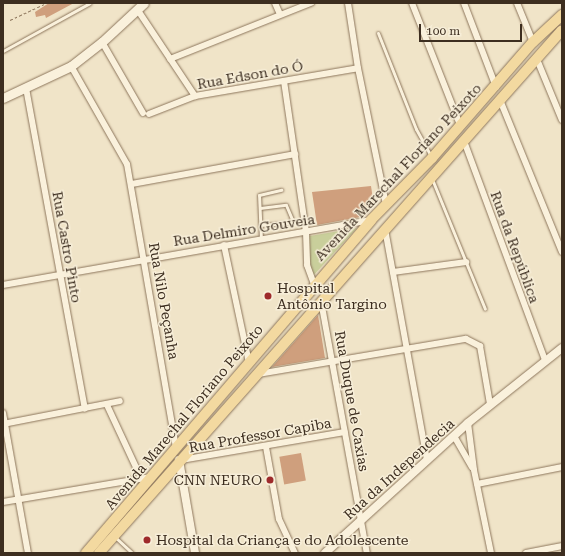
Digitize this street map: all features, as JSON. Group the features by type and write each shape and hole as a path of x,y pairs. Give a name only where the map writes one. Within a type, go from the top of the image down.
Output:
{"main road":[{"path":"3,98 71,66 102,42 140,6"},
{"name":"Avenida Marechal Floriano Peixoto","path":"86,553 249,363 314,284 371,220 432,158 460,125 496,87 533,42 562,15"},
{"name":"Avenida Marechal Floriano Peixoto","path":"99,553 254,374 431,175 464,141 536,57 562,30"},
{"name":"Rua Nilo Peçanha","path":"176,447 179,460"}],"street":[{"path":"275,3 280,14"},
{"path":"170,59 310,3"},
{"path":"348,3 358,68 386,204"},
{"path":"412,3 460,125"},
{"path":"464,3 496,87"},
{"path":"517,3 533,42"},
{"path":"140,6 170,59 196,96"},
{"name":"Rua Edson do Ó","path":"102,42 146,113 196,96 358,68"},
{"path":"536,57 562,120"},
{"name":"Rua Nilo Peçanha","path":"71,66 125,158 132,184 141,258 176,447"},
{"path":"284,81 306,232 307,266 314,284"},
{"name":"Rua Castro Pinto","path":"26,88 85,409"},
{"path":"500,100 562,252"},
{"name":"Rua da República","path":"464,141 545,360"},
{"path":"132,184 295,154"},
{"name":"Rua Delmiro Gouveia","path":"3,285 141,258 261,240 371,220"},
{"path":"384,228 409,348 428,460"},
{"path":"224,245 249,363"},
{"path":"393,272 466,262"},
{"name":"Rua Duque de Caxias","path":"321,300 363,520 367,553"},
{"path":"254,374 466,339 480,346 490,404"},
{"name":"Rua da Independecia","path":"325,553 468,423 545,360 562,348"},
{"path":"4,424 107,405 120,401"},
{"path":"107,405 141,478"},
{"path":"3,413 28,553"},
{"path":"468,423 474,470 491,553"},
{"name":"Rua Professor Capiba","path":"179,460 266,447 345,432"},
{"path":"454,436 474,470"},
{"path":"266,447 279,519 295,553"},
{"name":"Rua Nilo Peçanha","path":"179,460 195,553"},
{"path":"477,484 562,467"},
{"path":"3,502 152,476"},
{"path":"526,553 562,546"}],"lane":[{"path":"3,51 90,3"},
{"path":"378,33 416,129 432,158"},
{"path":"431,175 485,309"},
{"path":"261,240 261,193 281,190"},
{"path":"260,208 286,206 292,219 288,223 260,225"},
{"path":"114,536 132,553"}],"path":[{"path":"10,20 46,3"}],"green space":[{"path":"357,228 312,277 304,237"}],"building":[{"path":"49,3 74,3 46,18 45,15 36,17 35,12"},
{"path":"371,186 374,206 366,216 317,225 312,192"},
{"path":"318,315 325,358 272,367"},
{"path":"301,453 306,481 284,484 279,457"}],"place":[{"name":"Hospital Antônio Targino","path":"268,296"},
{"name":"CNN NEURO","path":"270,480"},
{"name":"Hospital da Criança e do Adolescente","path":"147,540"}]}
